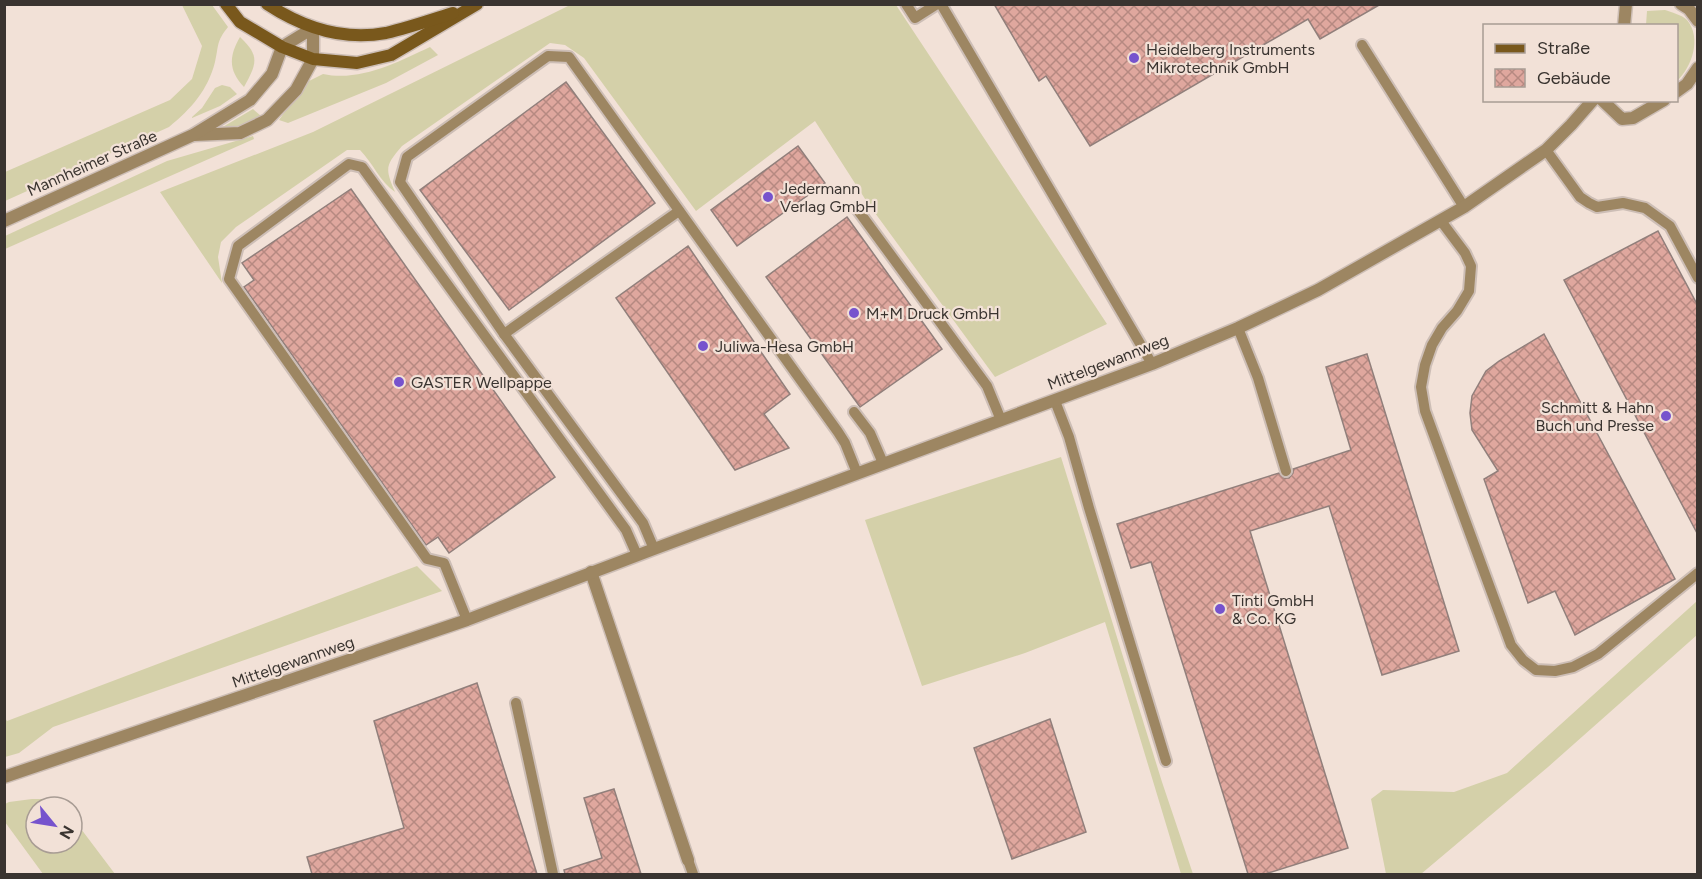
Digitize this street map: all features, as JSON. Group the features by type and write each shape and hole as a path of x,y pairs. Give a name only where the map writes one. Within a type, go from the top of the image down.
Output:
{"main road":[{"path":"226,4 240,22 282,47 313,59 357,63 391,55 474,6"},
{"path":"267,4 286,16 313,28 350,35 386,33 474,6"}],"street":[{"path":"1624,24 1626,4"},
{"path":"1681,4 1689,9 1698,21"},
{"path":"282,47 313,28"},
{"name":"Mannheimer Straße","path":"193,135 240,134 267,120 296,90 313,59 313,28"},
{"name":"Mannheimer Straße","path":"4,221 193,135 250,100 272,74 282,47"},
{"path":"1678,91 1687,84 1698,68"},
{"name":"Mittelgewannweg","path":"4,777 467,620 1152,364 1238,328 1318,290 1464,207 1546,150 1591,102"},
{"path":"1604,102 1622,119 1634,118 1661,102"},
{"path":"591,572 688,861"}],"lane":[{"path":"906,4 915,18 939,4 1152,364"},
{"path":"1362,45 1464,207"},
{"path":"654,549 643,524 504,334 400,182 406,157 548,56 569,57 838,432 857,473"},
{"path":"1546,150 1580,197 1589,203 1597,207 1623,203 1645,208 1670,226 1698,278"},
{"path":"467,620 444,563 427,559 229,279 238,246 349,164 362,167 626,531 637,555"},
{"path":"857,209 987,386 1001,420"},
{"path":"504,334 679,211"},
{"path":"1441,221 1465,253 1471,266 1469,291 1432,345 1421,387 1425,411 1511,645 1523,660 1536,670 1555,671 1574,667 1598,654 1698,573"},
{"path":"1238,328 1258,378 1286,471"},
{"path":"1054,401 1069,437 1166,761"},
{"path":"854,412 870,433 883,464"},
{"path":"516,703 552,874"},
{"path":"688,861 693,874"}],"shaded area":[{"path":"182,5 212,5 228,27 220,40 208,81 191,106 169,127 5,201 5,172 170,100 192,79 202,46"},
{"path":"570,5 896,5 1107,324 995,377 867,202 815,121 696,211 584,58 565,45 550,43 402,146 392,158 388,168 389,178 395,192 385,183 360,150 347,150 236,227 221,242 218,257 222,283 160,192 313,132"},
{"path":"1665,10 1679,15 1687,20 1691,27 1694,35 1693,52 1687,68 1678,80 1678,24 1646,24 1647,11"},
{"path":"240,37 251,49 254,60 252,72 244,87 235,75 232,63 234,50"},
{"path":"430,47 438,55 386,83 288,123 279,120 305,83 323,74 337,76 365,73"},
{"path":"222,85 230,87 237,94 220,106 192,118 202,108 215,88"},
{"path":"253,109 261,116 240,126 221,128"},
{"path":"253,136 254,139 5,249 5,236 167,161"},
{"path":"1061,457 1193,874 1181,874 1105,622 1025,653 922,686 865,520"},
{"path":"417,566 442,591 53,727 19,753 5,757 5,718 7,721"},
{"path":"1697,601 1697,635 1548,767 1421,874 1386,874 1371,799 1383,790 1454,792 1507,773"},
{"path":"24,800 24,848 5,822 5,804"},
{"path":"84,833 115,874 43,874 29,855 84,855"}],"building":[{"name":"Heidelberg Instruments Mikrotechnik GmbH","path":"994,4 1381,4 1320,39 1308,19 1090,146 1046,76 1039,81"},
{"path":"566,82 655,203 509,310 420,190"},
{"name":"Jedermann Verlag GmbH","path":"798,146 825,183 737,246 711,210"},
{"name":"GASTER Wellpappe","path":"351,189 555,477 449,553 438,537 426,545 244,287 254,280 242,263"},
{"name":"M+M Druck GmbH","path":"847,217 942,349 860,407 766,277"},
{"name":"Schmitt & Hahn Buch und Presse","path":"1658,231 1698,306 1698,535 1564,280"},
{"name":"Juliwa-Hesa GmbH","path":"688,246 790,394 764,414 789,448 735,470 616,298"},
{"path":"1544,334 1675,579 1575,635 1555,591 1528,603 1484,479 1498,471 1472,430 1470,413 1472,396 1486,371"},
{"name":"Tinti GmbH & Co. KG","path":"1367,354 1459,651 1382,675 1329,506 1250,531 1348,848 1265,874 1248,874 1151,562 1131,568 1117,524 1279,473 1284,478 1289,478 1293,469 1351,450 1326,367"},
{"path":"477,683 537,874 312,874 307,857 404,828 374,721"},
{"path":"1050,719 1086,832 1012,859 974,748"},
{"path":"614,789 641,874 565,874 564,870 602,858 584,798"}],"place":[{"name":"Heidelberg Instruments Mikrotechnik GmbH","path":"1134,58"},
{"name":"Jedermann Verlag GmbH","path":"768,197"},
{"name":"M+M Druck GmbH","path":"854,313"},
{"name":"Juliwa-Hesa GmbH","path":"703,346"},
{"name":"GASTER Wellpappe","path":"399,382"},
{"name":"Schmitt & Hahn Buch und Presse","path":"1666,416"},
{"name":"Tinti GmbH & Co. KG","path":"1220,609"}]}
